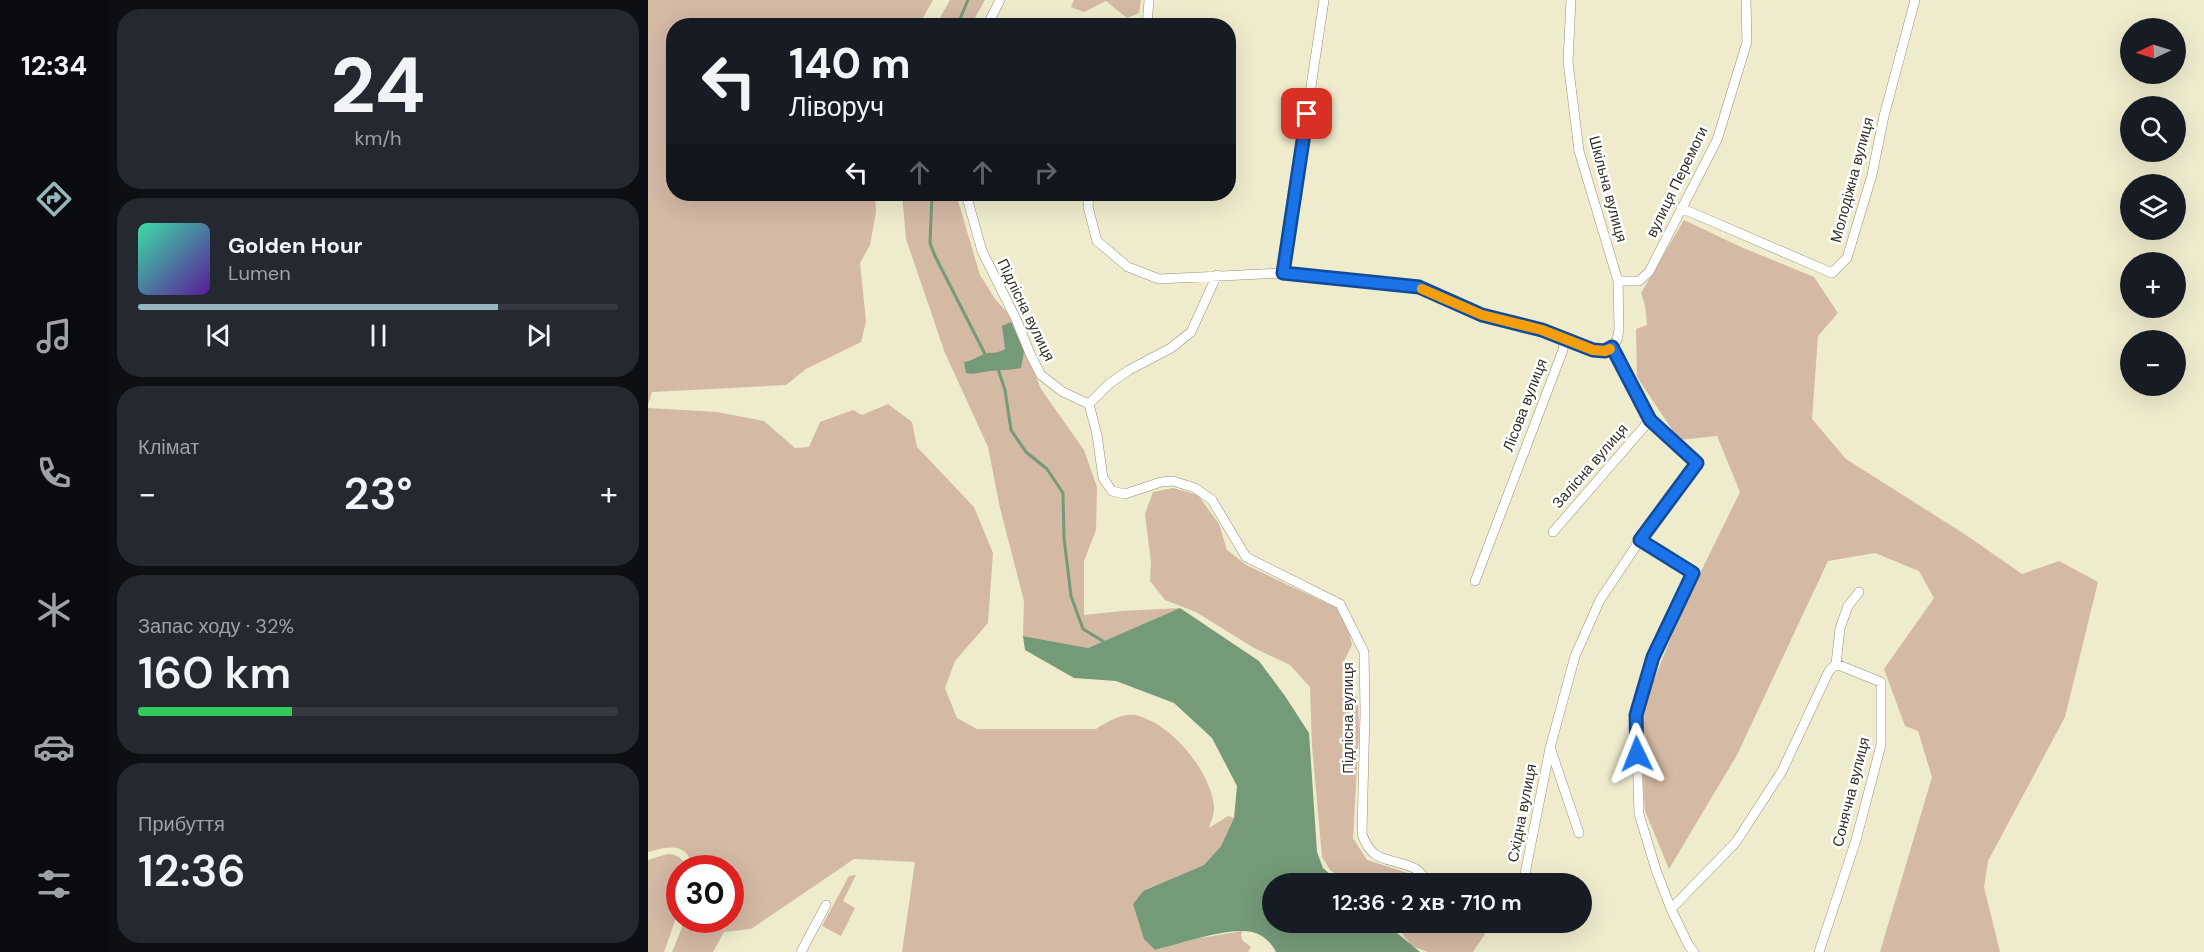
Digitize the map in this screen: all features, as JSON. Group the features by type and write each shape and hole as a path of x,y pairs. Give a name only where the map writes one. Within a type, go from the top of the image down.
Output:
{"street":[{"path":"991,18 1000,0"},
{"path":"1148,18 1149,0"},
{"path":"1283,273 1324,0"},
{"name":"Шкільна вулиця","path":"1571,0 1568,62 1579,152 1618,281 1620,330 1612,347"},
{"name":"вулиця Перемоги","path":"1618,281 1639,281 1649,272 1717,140 1747,42 1746,0"},
{"name":"Молодіжна вулиця","path":"1681,208 1832,273 1847,258 1872,175 1884,116 1915,0"},
{"name":"Підлісна вулиця","path":"968,201 981,251 1016,319 1041,375 1063,392 1089,404 1097,435 1103,478 1112,491 1125,494 1161,482 1173,481 1195,488 1212,500 1246,557 1340,604 1364,652 1362,834 1366,847 1380,859 1418,869 1421,873"},
{"path":"1088,201 1097,241 1128,267 1159,279 1283,273 1419,287 1482,315 1542,330 1593,350 1605,351 1612,347 1650,420"},
{"path":"1089,404 1108,384 1171,348 1191,332 1217,275"},
{"name":"Лісова вулиця","path":"1475,581 1563,350 1564,338"},
{"name":"Східна вулиця","path":"1525,873 1550,748 1575,656 1600,600 1640,540 1697,463 1650,420"},
{"name":"Залісна вулиця","path":"1553,532 1650,420"},
{"path":"1640,540 1693,573 1653,657 1636,715 1639,814 1671,909 1694,952"},
{"path":"1671,909 1736,842 1782,771 1829,671 1836,664 1840,628 1848,606 1859,592"},
{"name":"Сонячна вулиця","path":"1819,952 1856,840 1881,745 1881,682 1836,664"},
{"name":"Східна вулиця","path":"1550,748 1580,833"},
{"path":"801,952 826,905"}],"shaded area":[{"path":"648,0 933,0 923,18 666,18 666,201 875,201 876,212 870,245 860,263 866,321 861,342 806,369 786,385 652,392 648,405"},
{"path":"950,0 985,0 975,18 940,18"},
{"path":"1074,0 1141,0 1139,13 1127,18 1106,1 1084,12 1071,7"},
{"path":"903,201 958,201 980,275 995,299 1012,318 1041,389 1084,450 1097,487 1096,530 1084,561 1084,615 1180,608 1088,648 1023,636 1024,601 1000,508 988,447 945,353 906,239"},
{"path":"1684,220 1741,247 1814,277 1838,313 1818,336 1812,419 1846,459 1966,535 2022,574 2059,561 2098,582 2065,717 1988,861 1984,887 2000,952 1880,952 1932,777 1918,731 1905,726 1884,669 1934,598 1919,571 1875,553 1828,561 1737,755 1669,869 1645,811 1639,717 1683,608 1740,492 1717,436 1679,440 1637,377 1636,329 1647,325 1641,293"},
{"path":"1011,322 1024,351 1021,368 976,374 966,373 964,362 1005,349 1002,326"},
{"path":"888,404 912,422 917,447 974,507 993,553 988,623 955,661 945,688 957,718 977,729 1096,729 1120,717 1135,715 1149,720 1175,738 1197,763 1211,792 1214,809 1209,828 1228,816 1234,818 1221,846 1204,865 1143,891 1133,904 1156,950 1194,939 1243,931 1242,940 1251,947 1248,952 902,952 915,862 854,859 751,929 744,930 744,855 688,855 676,848 663,848 648,852 648,408 717,412 764,421 795,448 809,447 820,422 853,410 862,415"},
{"path":"1173,488 1198,495 1219,524 1227,550 1248,566 1337,608 1349,632 1352,645 1343,663 1346,686 1358,698 1359,732 1353,838 1367,860 1408,873 1334,873 1330,870 1322,857 1312,746 1310,687 1290,665 1254,648 1196,612 1165,600 1150,581 1151,562 1145,514 1153,492"},
{"path":"1180,608 1259,661 1309,733 1317,852 1323,868 1329,873 1262,873 1262,933 1397,933 1420,952 1276,952 1263,937 1256,933 1242,931 1217,934 1155,950 1144,939 1133,904 1143,891 1204,865 1221,846 1234,818 1237,786 1212,738 1174,703 1116,681 1074,678 1025,650 1023,636 1088,648"},
{"path":"667,854 674,855 666,855 666,933 671,933 664,952 648,952 648,860"},
{"path":"856,875 843,901 855,908 841,936 822,926 849,876"},
{"path":"680,933 723,933 713,952 672,952"},
{"path":"1402,933 1485,934 1473,952 1428,952 1412,946"}],"waterway":[{"path":"960,18 968,0"},
{"path":"932,201 930,243 986,356"},
{"path":"998,369 1005,390 1011,430 1026,452 1047,469 1063,493 1064,538 1071,596 1083,629 1106,643"}],"slow traffic":[{"path":"1422,289 1482,315 1542,330 1593,350 1610,349"}],"route":[{"path":"1307,114 1283,273 1419,287 1482,315 1542,330 1593,350 1605,351 1612,347 1650,420 1697,463 1640,540 1693,573 1653,657 1636,715 1637,754"}]}
